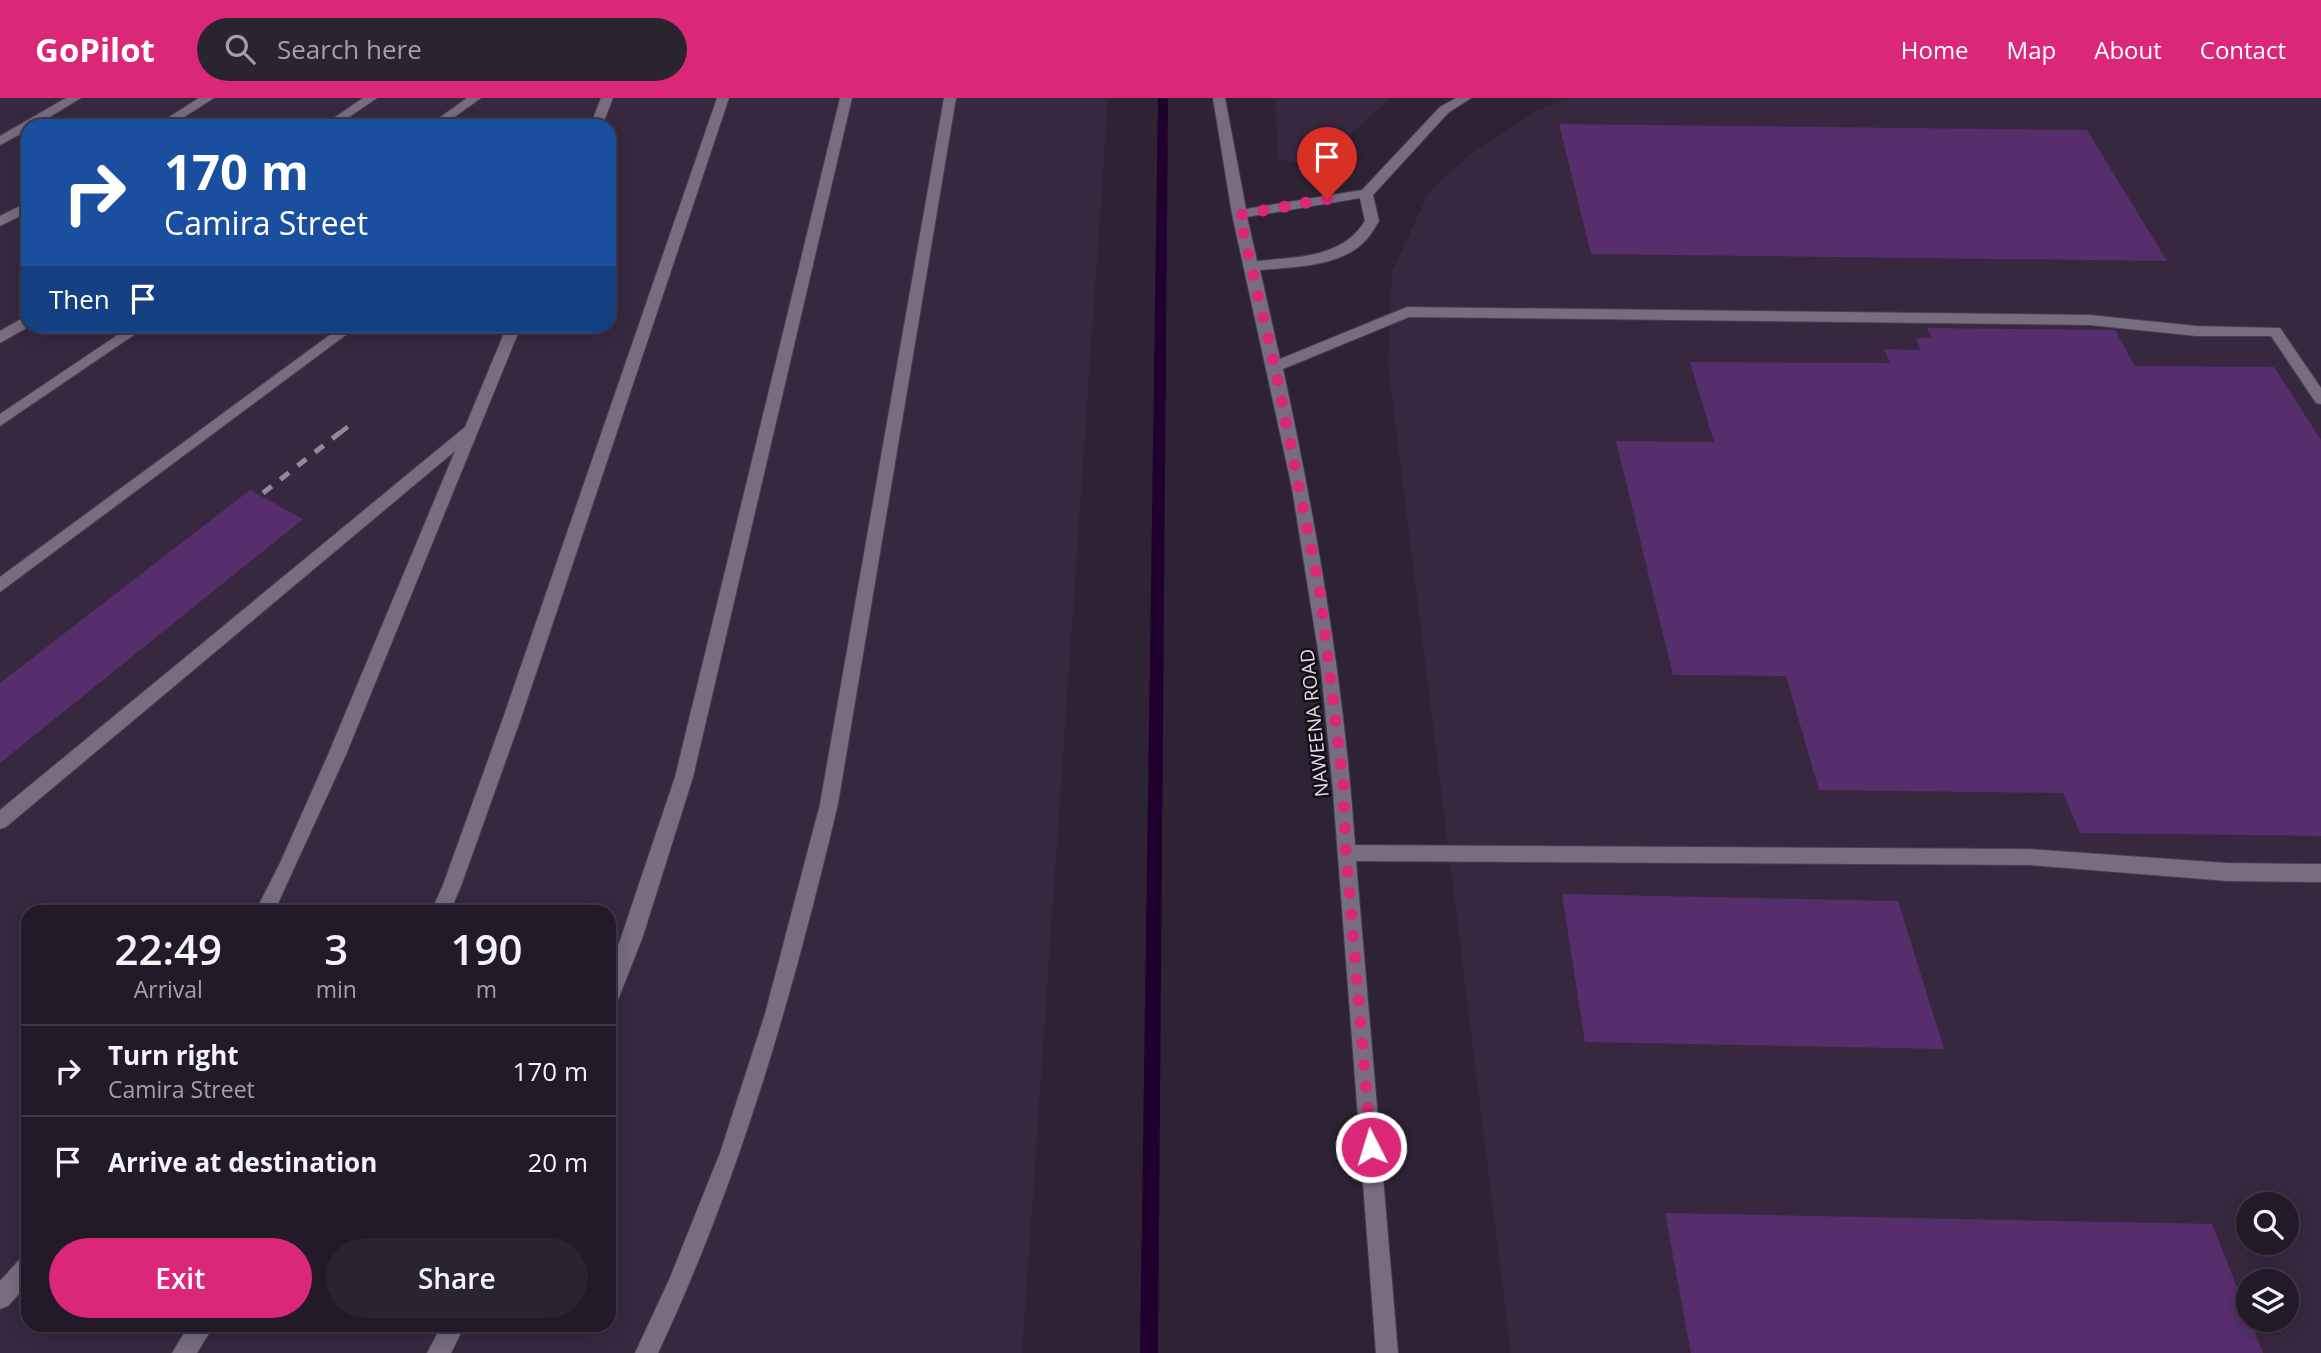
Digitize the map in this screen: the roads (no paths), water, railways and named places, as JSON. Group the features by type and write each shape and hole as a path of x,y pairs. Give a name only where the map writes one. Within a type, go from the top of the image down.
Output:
{"street":[{"path":"38,119 75,98"},
{"path":"173,119 208,98"},
{"path":"339,119 371,98"},
{"path":"444,119 475,98"},
{"path":"599,119 607,98"},
{"path":"443,905 511,721 723,98"},
{"path":"616,980 633,936 684,777 846,98"},
{"path":"646,1353 722,1181 766,1043 802,916 829,804 950,98"},
{"name":"NAWEENA ROAD","path":"1219,98 1239,215 1275,367 1320,593 1343,781 1346,853 1387,1353"},
{"path":"1239,215 1345,195 1366,194 1444,110 1465,98"},
{"path":"0,141 21,129"},
{"path":"1252,266 1317,257 1345,249 1360,240 1372,221 1366,194"},
{"path":"0,222 21,210"},
{"path":"1275,367 1407,312 2090,320 2196,331 2275,331 2321,400"},
{"path":"0,338 21,324"},
{"path":"0,421 130,333"},
{"path":"0,586 342,333"},
{"path":"268,905 336,757 511,333"},
{"path":"0,821 471,428"},
{"path":"1346,853 2029,857 2227,872 2321,873"},
{"path":"0,1298 21,1275"},
{"path":"183,1353 198,1332"},
{"path":"438,1353 450,1332"}],"waterway":[{"path":"1149,1353 1163,98"}],"railway":[{"path":"340,433 355,421"},
{"path":"263,493 342,431"}]}
